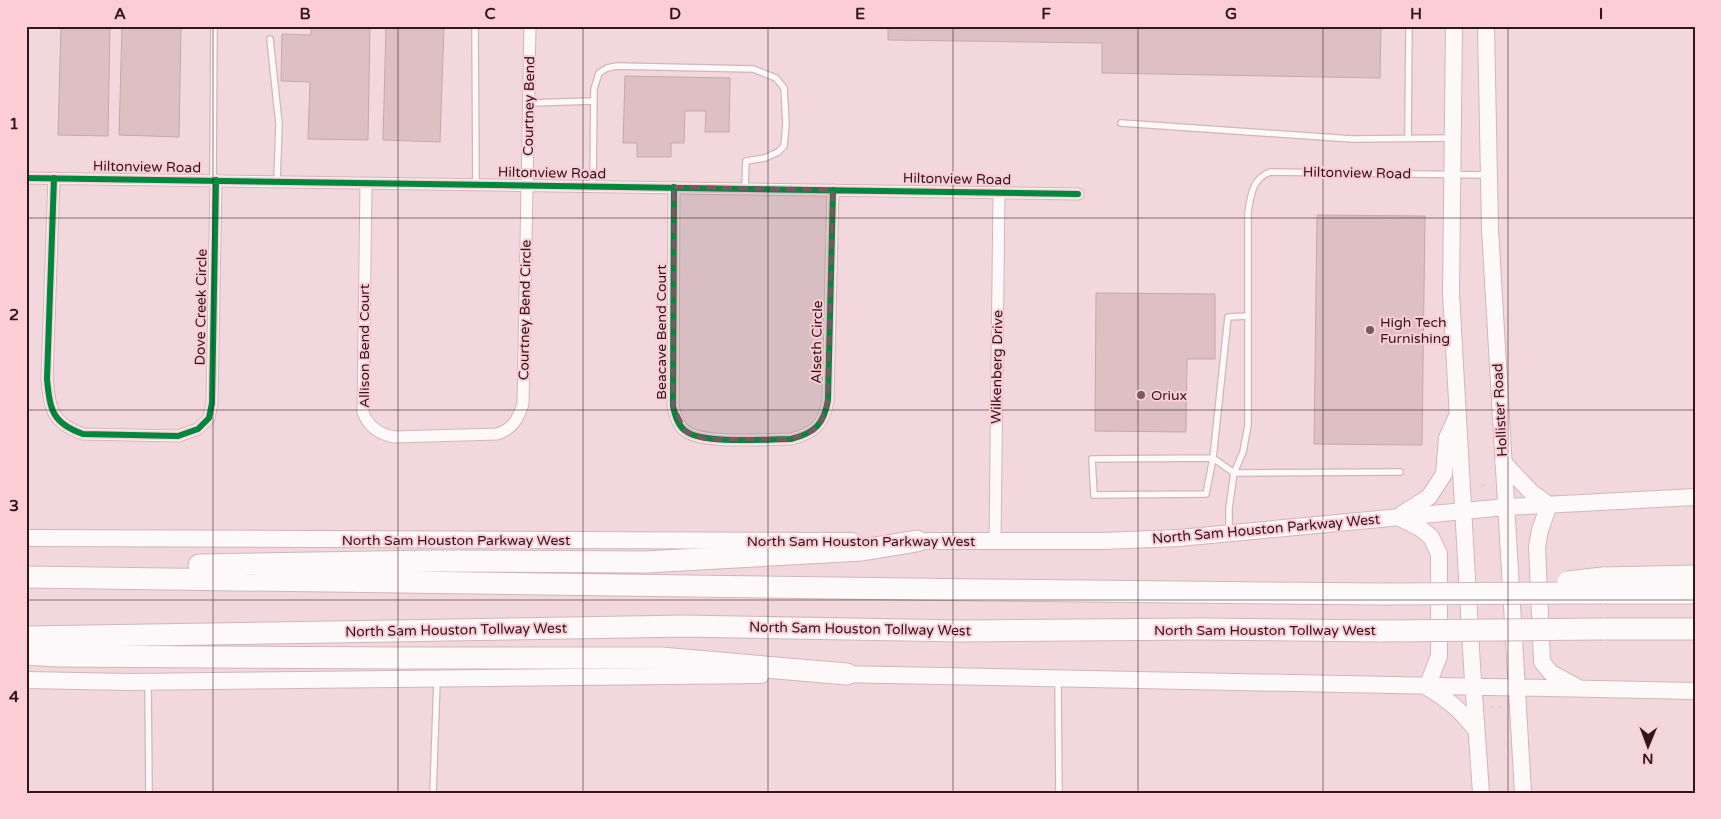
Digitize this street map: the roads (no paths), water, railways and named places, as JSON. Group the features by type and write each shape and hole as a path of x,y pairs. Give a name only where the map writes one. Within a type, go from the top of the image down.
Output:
{"highway":[{"path":"26,572 69,568 306,563 646,562 852,551 917,541"},
{"path":"26,576 931,590 1456,594 1602,586 1695,576"},
{"path":"1602,586 1695,593"},
{"name":"North Sam Houston Tollway West","path":"26,637 686,626 962,631 1200,628 1382,631 1695,629"},
{"path":"26,654 58,656 360,658 661,658 847,674"}],"main road":[{"path":"1454,26 1451,294 1473,688 1481,793"},
{"name":"Hollister Road","path":"1486,26 1490,229 1523,793"},
{"path":"1398,517 1430,497 1444,474 1447,438 1457,414"},
{"path":"1503,462 1519,480 1549,505 1540,530 1537,547 1542,662 1551,673 1583,690"},
{"name":"North Sam Houston Parkway West","path":"26,538 1102,541 1229,534 1463,510 1695,497"},
{"path":"1398,517 1420,528 1431,537 1439,554 1439,656 1427,687"},
{"path":"26,680 148,681 847,674 1058,680 1695,691"},
{"path":"1427,687 1455,707 1476,730"}],"street":[{"name":"Courtney Bend","path":"527,185 530,26"},
{"name":"Hiltonview Road","path":"26,178 1078,194"},
{"name":"Dove Creek Circle","path":"54,178 48,379 50,404 60,423 69,430 83,434 178,436 198,429 209,418 212,403 215,180"},
{"name":"Allison Bend Court","path":"366,183 363,412 366,422 383,435 394,437 497,434 508,431"},
{"name":"Courtney Bend Circle","path":"508,431 518,419 523,404 527,185"},
{"name":"Beacave Bend Court","path":"674,187 673,406 675,416 686,432 705,439 755,439"},
{"name":"Alseth Circle","path":"755,439 791,439 803,436 813,431 821,422 826,412 828,400 833,190"},
{"name":"Wilkenberg Drive","path":"995,541 1000,192"}],"lane":[{"path":"475,26 476,184"},
{"path":"1408,138 1409,26"},
{"path":"214,27 215,180"},
{"path":"270,39 279,124 277,181"},
{"path":"593,186 594,89 599,73 607,68 617,66 753,69 776,78 784,88 786,124 784,146 778,152 765,158 746,161 745,188"},
{"path":"529,103 594,101"},
{"path":"1121,123 1352,139 1454,138"},
{"name":"Hiltonview Road","path":"1229,534 1229,508 1234,473 1243,452 1248,425 1248,212 1252,191 1260,176 1270,172 1489,175"},
{"path":"1248,316 1228,317 1213,458 1206,494 1094,495 1092,459 1213,458 1234,473 1400,472"},
{"path":"433,793 437,678"},
{"path":"1058,680 1059,793"},
{"path":"148,681 149,793"}],"place":[{"name":"High Tech Furnishing","path":"1370,330"},
{"name":"Oriux","path":"1141,395"}]}
